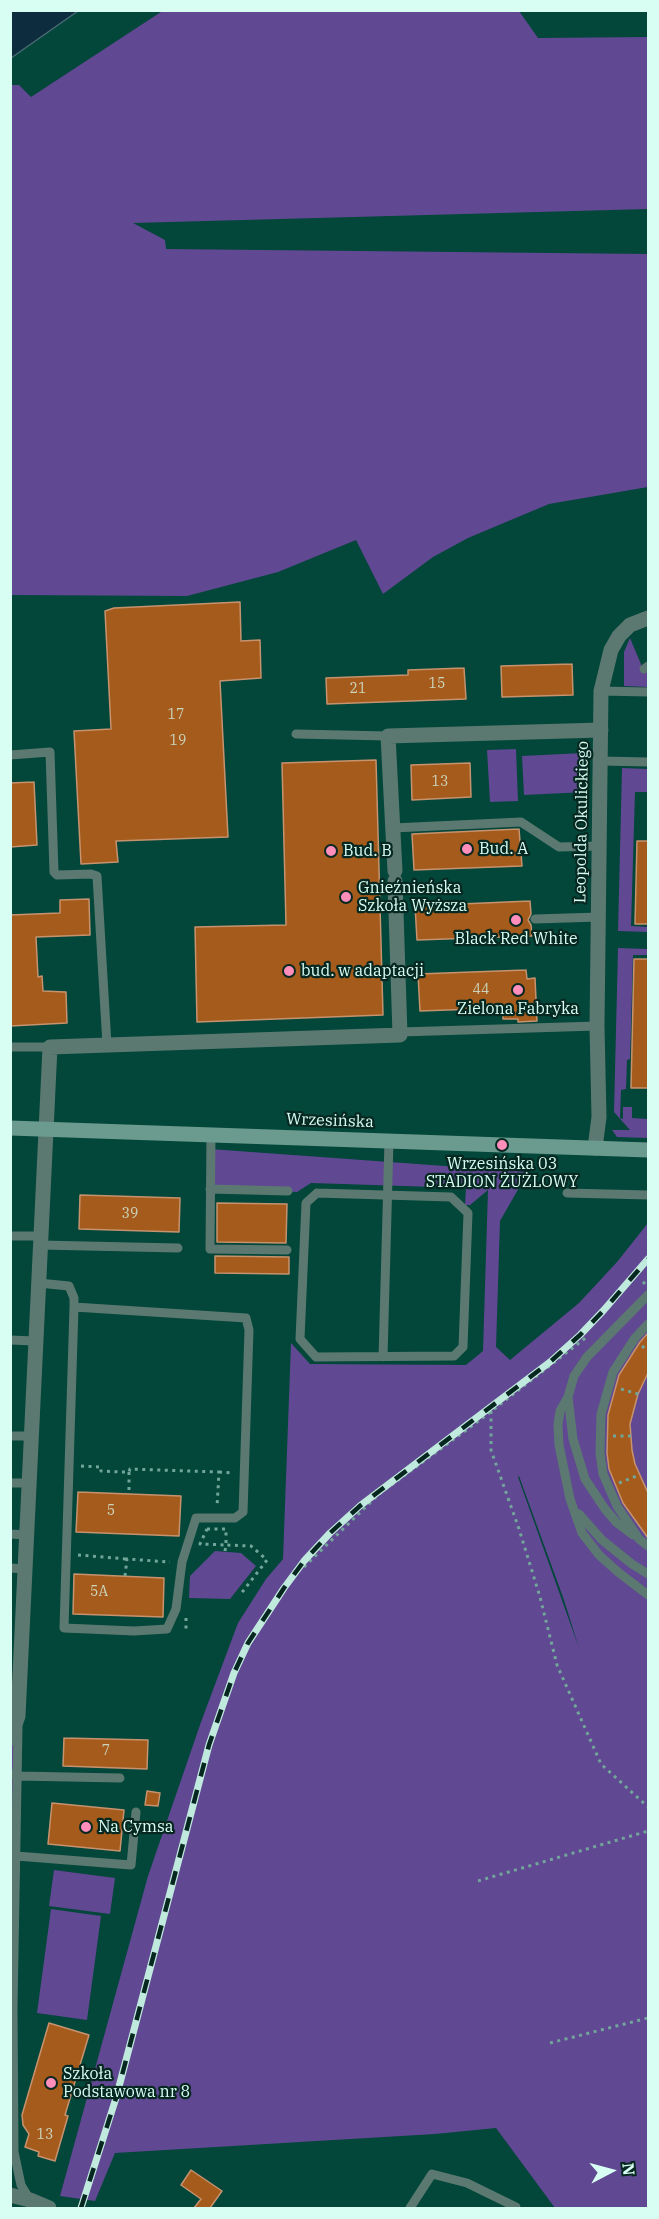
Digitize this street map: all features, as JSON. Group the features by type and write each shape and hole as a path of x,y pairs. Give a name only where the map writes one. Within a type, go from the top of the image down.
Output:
{"street":[{"path":"601,730 601,691 611,650 619,636 630,625 648,618"},
{"name":"Leopolda Okulickiego","path":"388,736 601,730 597,1026 599,1116 595,1148"},
{"path":"10,1739 18,1716 15,1678 18,1568 27,1535 50,1047 400,1035 388,736"},
{"name":"Wrzesińska","path":"10,1128 648,1150"},
{"path":"10,2195 49,2208"}],"lane":[{"path":"601,691 648,692"},
{"name":"Leopolda Okulickiego","path":"296,734 388,736"},
{"path":"10,755 50,752 54,872 57,875 91,874 97,876 107,1045"},
{"path":"601,761 648,762"},
{"path":"393,828 521,822 559,847 600,846"},
{"path":"535,919 598,917"},
{"path":"400,1032 597,1026"},
{"path":"10,1047 50,1047"},
{"path":"210,1135 210,1249 287,1250"},
{"path":"383,1357 389,1141"},
{"path":"210,1189 288,1191"},
{"path":"567,1192 648,1195"},
{"path":"316,1193 451,1197 468,1213 463,1347 454,1356 383,1357 316,1357 300,1339 306,1203 316,1193"},
{"path":"10,1236 40,1240 178,1248"},
{"path":"38,1283 69,1286 74,1298 64,1628 134,1631 167,1629 176,1609 182,1562 196,1518 235,1518 243,1512 249,1330 246,1318 74,1307"},
{"path":"648,1295 587,1357 574,1376 568,1397 560,1411 558,1425 559,1445 570,1499 582,1533 599,1555 648,1595"},
{"path":"639,1539 617,1506 603,1474 600,1434 601,1414 613,1372 630,1345 648,1324"},
{"path":"10,1340 35,1341"},
{"path":"568,1397 573,1439 585,1479 617,1523 648,1546"},
{"path":"10,1436 31,1436"},
{"path":"10,1482 29,1484"},
{"path":"570,1499 585,1522 602,1540 648,1574"},
{"path":"10,1534 27,1535"},
{"path":"18,1716 13,1832 16,1856 12,1930 12,2155 21,2185 30,2200"},
{"path":"14,1775 120,1778"},
{"path":"16,1856 131,1864 136,1812"},
{"path":"410,2208 432,2174 467,2183 516,2208"}],"path":[{"path":"642,1285 648,1278"},
{"path":"304,1567 379,1494 592,1333"},
{"path":"614,1387 638,1394"},
{"path":"491,1411 492,1450 540,1597 557,1665 601,1764 648,1807"},
{"path":"605,1436 632,1436"},
{"path":"107,1471 129,1472 130,1469 208,1472"},
{"path":"129,1472 129,1494"},
{"path":"219,1472 234,1473"},
{"path":"615,1485 639,1475"},
{"path":"225,1551 226,1545 226,1529 207,1529 200,1544 209,1544 226,1545 251,1546 267,1560 240,1595"},
{"path":"74,1555 172,1562"},
{"path":"125,1576 127,1559"},
{"path":"478,1881 648,1831"},
{"path":"550,2043 648,2018"}],"shaded area":[{"path":"164,10 519,11 538,38 648,37 648,209 133,223 165,240 166,249 648,254 648,487 549,504 468,538 433,557 383,594 356,540 278,572 187,596 11,595 11,85 19,85 31,97"},
{"path":"630,638 643,669 648,666 648,687 624,686 624,652"},
{"path":"516,749 518,801 490,802 487,750"},
{"path":"583,753 586,792 524,795 522,756"},
{"path":"622,768 648,769 648,792 635,792 631,926 648,927 648,932 618,931"},
{"path":"618,948 648,949 648,955 633,955 630,1059 627,1060 626,1089 621,1090 620,1118 623,1119 623,1107 632,1107 632,1118 648,1119 648,1138 617,1137 612,1130 630,1130 614,1112"},
{"path":"210,1149 528,1172 500,1221 496,1347 510,1360 579,1303 617,1262 648,1223 648,2208 555,2208 496,2128 435,2134 115,2153 95,2201 60,2196 148,1876 201,1722 238,1623 266,1579 283,1559 291,1343 310,1364 466,1365 483,1351 488,1190 470,1205 465,1205 466,1188 311,1183 297,1192 210,1189","holes":["519,1476 564,1600 579,1648"]},
{"path":"215,1551 241,1553 256,1566 230,1599 189,1598 190,1576"},
{"path":"18,1716 16,1831 11,1834 11,1739"},
{"path":"54,1870 115,1878 110,1914 49,1906"},
{"path":"51,1909 101,1916 87,2020 37,2013"}],"water":[{"path":"11,10 78,10 78,11 11,58"}],"building":[{"path":"240,602 241,641 260,640 261,678 220,681 228,837 116,841 118,862 81,864 74,731 111,729 105,611 114,608"},
{"path":"572,664 573,695 502,697 501,666"},
{"path":"464,668 466,699 327,704 326,678 408,675 408,670"},
{"path":"376,760 383,1015 197,1022 195,927 286,925 282,763"},
{"path":"470,763 471,797 412,800 411,765"},
{"path":"34,782 37,845 10,847 10,783"},
{"name":"Bud. A","path":"519,829 522,866 414,870 412,834"},
{"path":"637,841 648,841 648,924 635,924"},
{"path":"89,899 90,935 36,937 38,977 42,976 43,991 66,992 67,1023 10,1026 10,915 60,913 60,900"},
{"path":"530,901 531,914 528,920 532,936 417,940 415,906"},
{"path":"634,959 648,959 648,1088 631,1088"},
{"path":"526,970 527,979 535,978 537,1021 518,1022 518,1019 503,1019 503,1008 420,1011 418,974"},
{"path":"80,1195 180,1198 179,1232 79,1229"},
{"path":"217,1203 287,1204 286,1243 217,1242"},
{"path":"215,1256 289,1257 289,1274 215,1273"},
{"path":"648,1333 648,1373 638,1394 630,1424 635,1464 648,1493 648,1538 623,1503 609,1469 607,1453 608,1415 619,1375"},
{"path":"78,1492 181,1496 179,1536 76,1532"},
{"path":"74,1574 164,1578 163,1617 73,1614"},
{"path":"64,1738 148,1740 147,1769 63,1766"},
{"path":"147,1791 160,1793 158,1806 145,1805"},
{"name":"Na Cymsa","path":"52,1803 124,1810 120,1851 48,1844"},
{"path":"49,2023 89,2035 65,2115 68,2116 55,2161 38,2156 39,2152 25,2147 29,2134 23,2125 22,2115"},
{"path":"191,2170 222,2191 210,2208 194,2208 201,2199 181,2185"}],"railway":[{"path":"81,2208 116,2098 209,1745 234,1673 248,1643 304,1561 330,1533 361,1505 550,1362 603,1311 648,1259"}],"place":[{"name":"Bud. A","path":"467,849"},
{"name":"Bud. B","path":"331,851"},
{"name":"Gnieźnieńska Szkoła Wyższa","path":"346,897"},
{"name":"Black Red White","path":"516,920"},
{"name":"bud. w adaptacji","path":"289,971"},
{"name":"Zielona Fabryka","path":"518,990"},
{"name":"Wrzesińska 03 STADION ŻUŻLOWY","path":"502,1145"},
{"name":"Na Cymsa","path":"86,1827"},
{"name":"Szkoła Podstawowa nr 8","path":"51,2083"}]}
